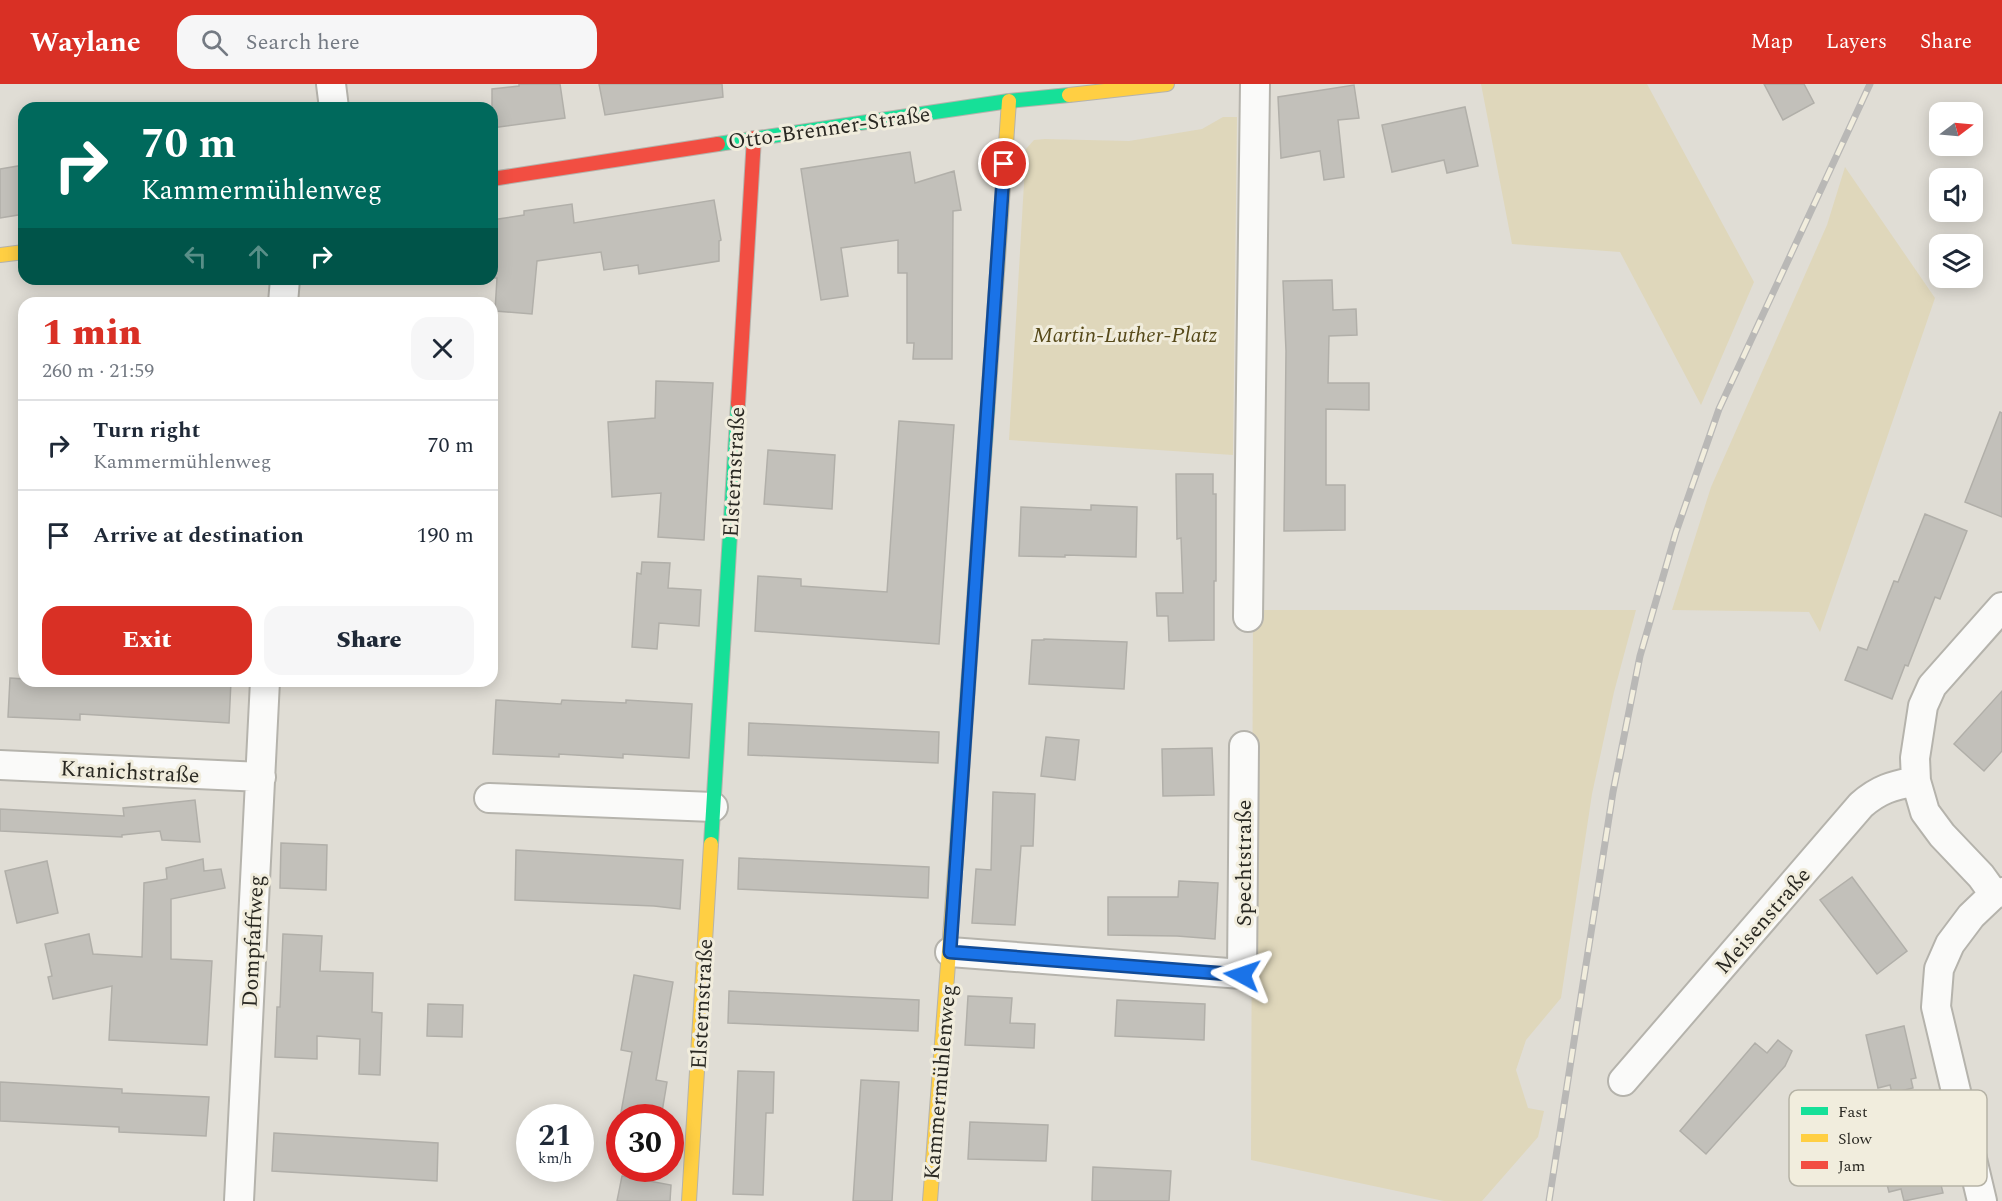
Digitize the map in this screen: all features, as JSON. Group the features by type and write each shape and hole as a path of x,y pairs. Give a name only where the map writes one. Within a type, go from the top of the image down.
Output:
{"street":[{"path":"331,84 333,102"},
{"name":"Otto-Brenner-Straße","path":"498,178 1009,101 1070,89 1167,84"},
{"path":"1248,617 1255,84"},
{"name":"Kammermühlenweg","path":"930,1201 950,952 1009,101"},
{"name":"Elsternstraße","path":"689,1201 754,138"},
{"path":"0,255 18,253"},
{"path":"1956,1090 1936,1007 1939,969 1950,944 1971,916 1998,893 1941,835 1925,812 1916,781 1917,734 1923,706 1932,686 2002,607"},
{"name":"Dompfaffweg","path":"239,1201 265,687"},
{"name":"Spechtstraße","path":"950,952 1242,975 1244,746"},
{"name":"Kranichstraße","path":"0,765 261,777"},
{"name":"Meisenstraße","path":"1623,1081 1861,805 1887,787 1916,781"},
{"path":"489,798 713,807"},
{"path":"1978,1186 1982,1201"}],"green space":[{"path":"1481,84 1647,84 1754,282 1701,405 1620,252 1512,244"},
{"name":"Martin-Luther-Platz","path":"1223,117 1237,117 1233,455 1009,440 1026,149 1034,140 1045,139 1129,141 1202,129"},
{"path":"1845,167 1935,298 1820,632 1809,612 1672,610 1711,487 1827,225"},
{"path":"1253,610 1636,610 1614,692 1592,794 1561,998 1526,1040 1516,1070 1528,1108 1544,1111 1538,1137 1482,1201 1444,1201 1251,1160"}],"building":[{"path":"519,84 560,84 565,118 498,127 498,102 492,102 492,89 519,86"},
{"path":"599,84 722,84 723,97 605,115"},
{"path":"1764,84 1804,84 1814,103 1783,120"},
{"path":"1354,85 1359,118 1338,120 1344,177 1324,180 1320,151 1281,158 1278,97"},
{"path":"1465,107 1478,166 1447,173 1444,160 1392,172 1382,125"},
{"path":"910,152 915,183 954,171 961,210 953,211 952,359 913,359 914,343 907,343 907,273 898,273 898,240 841,248 848,296 821,300 801,169"},
{"path":"18,166 18,215 0,218 0,169"},
{"path":"714,200 721,240 719,241 719,261 639,274 638,265 604,270 601,252 537,261 532,314 498,311 498,297 496,297 498,285 498,219 524,215 524,211 572,204 574,223"},
{"path":"1332,280 1333,310 1356,309 1357,335 1329,336 1328,383 1369,383 1369,410 1326,409 1326,485 1345,485 1345,530 1284,531 1286,351 1283,281"},
{"path":"656,381 713,383 704,540 658,537 661,493 612,497 608,422 655,418"},
{"path":"2000,412 2002,413 2002,517 1965,502"},
{"path":"899,421 954,425 939,644 755,631 758,576 801,579 801,586 887,592"},
{"path":"768,450 835,455 832,509 764,504"},
{"path":"1176,474 1213,474 1213,494 1216,494 1214,640 1169,641 1168,616 1157,616 1156,593 1183,593 1181,538 1177,539"},
{"path":"1091,505 1137,507 1136,557 1019,556 1021,507 1091,510"},
{"path":"1925,514 1967,531 1940,599 1935,597 1908,666 1905,665 1892,699 1845,680 1858,647 1867,650 1894,581 1898,582"},
{"path":"642,562 670,563 668,588 701,590 699,626 659,623 657,649 632,647 637,573 641,574"},
{"path":"1032,640 1127,642 1124,689 1029,684"},
{"path":"10,678 18,679 18,687 231,687 229,723 80,714 80,720 8,717"},
{"path":"2002,691 2002,751 1984,771 1954,744"},
{"path":"496,700 561,704 562,700 626,703 626,700 692,704 689,758 623,754 623,758 559,754 559,757 493,754"},
{"path":"749,723 939,732 938,763 748,755"},
{"path":"1046,737 1079,740 1075,780 1041,776"},
{"path":"1212,748 1214,795 1163,796 1162,749"},
{"path":"993,792 1035,794 1033,846 1021,846 1015,925 972,923 976,869 991,870"},
{"path":"195,800 200,842 162,840 160,831 122,835 122,837 0,831 0,809 124,816 123,808"},
{"path":"281,843 327,845 326,890 280,888"},
{"path":"516,850 683,860 680,909 515,900"},
{"path":"739,858 929,867 928,898 738,889"},
{"path":"203,859 204,871 221,869 225,888 171,899 171,959 212,961 207,1045 109,1040 112,986 53,999 48,977 52,976 45,944 89,934 93,954 142,957 144,883 167,879 166,868"},
{"path":"47,861 58,913 17,923 5,871"},
{"path":"1852,877 1907,951 1877,974 1820,900"},
{"path":"1179,881 1218,883 1215,939 1108,935 1108,897 1178,897"},
{"path":"283,934 322,936 320,971 373,973 372,1012 382,1013 380,1075 359,1074 360,1039 317,1036 317,1059 275,1057"},
{"path":"634,975 673,982 656,1080 667,1082 663,1104 623,1104 632,1052 621,1050"},
{"path":"729,991 919,1000 918,1031 728,1023"},
{"path":"968,996 1012,998 1010,1023 1035,1024 1034,1048 965,1045"},
{"path":"1117,1000 1205,1004 1204,1040 1115,1036"},
{"path":"428,1004 463,1005 462,1037 427,1036"},
{"path":"1904,1026 1916,1078 1911,1079 1913,1088 1891,1090 1890,1085 1878,1088 1866,1035"},
{"path":"1778,1040 1792,1051 1785,1066 1706,1154 1680,1131 1755,1043 1767,1053"},
{"path":"738,1071 774,1072 773,1113 766,1113 763,1195 733,1194"},
{"path":"861,1080 899,1082 892,1201 853,1201"},
{"path":"0,1082 122,1089 122,1093 209,1097 206,1136 119,1132 119,1127 0,1121"},
{"path":"970,1122 1048,1125 1046,1161 968,1159"},
{"path":"274,1133 438,1143 437,1181 272,1171"},
{"path":"1093,1167 1171,1171 1169,1201 1092,1201"},
{"path":"621,1182 655,1182 671,1185 670,1201 617,1201"},
{"path":"1887,1186 1941,1186 1943,1193 1904,1201 1901,1189 1889,1192"}],"railway":[{"path":"1549,1201 1613,792 1640,656 1676,532 1719,409 1870,84"}],"traffic: fast":[{"path":"718,144 1009,101 1069,95"},
{"path":"957,845 988,401"},
{"path":"711,844 738,404"}],"traffic: slow":[{"path":"1069,95 1167,84"},
{"path":"988,401 1009,101"},
{"path":"0,255 18,253"},
{"path":"689,1201 711,844"},
{"path":"930,1201 957,845"}],"traffic: jam":[{"path":"738,404 754,138"},
{"path":"498,178 718,144"}],"route":[{"path":"1004,164 950,952 1242,975"}]}
